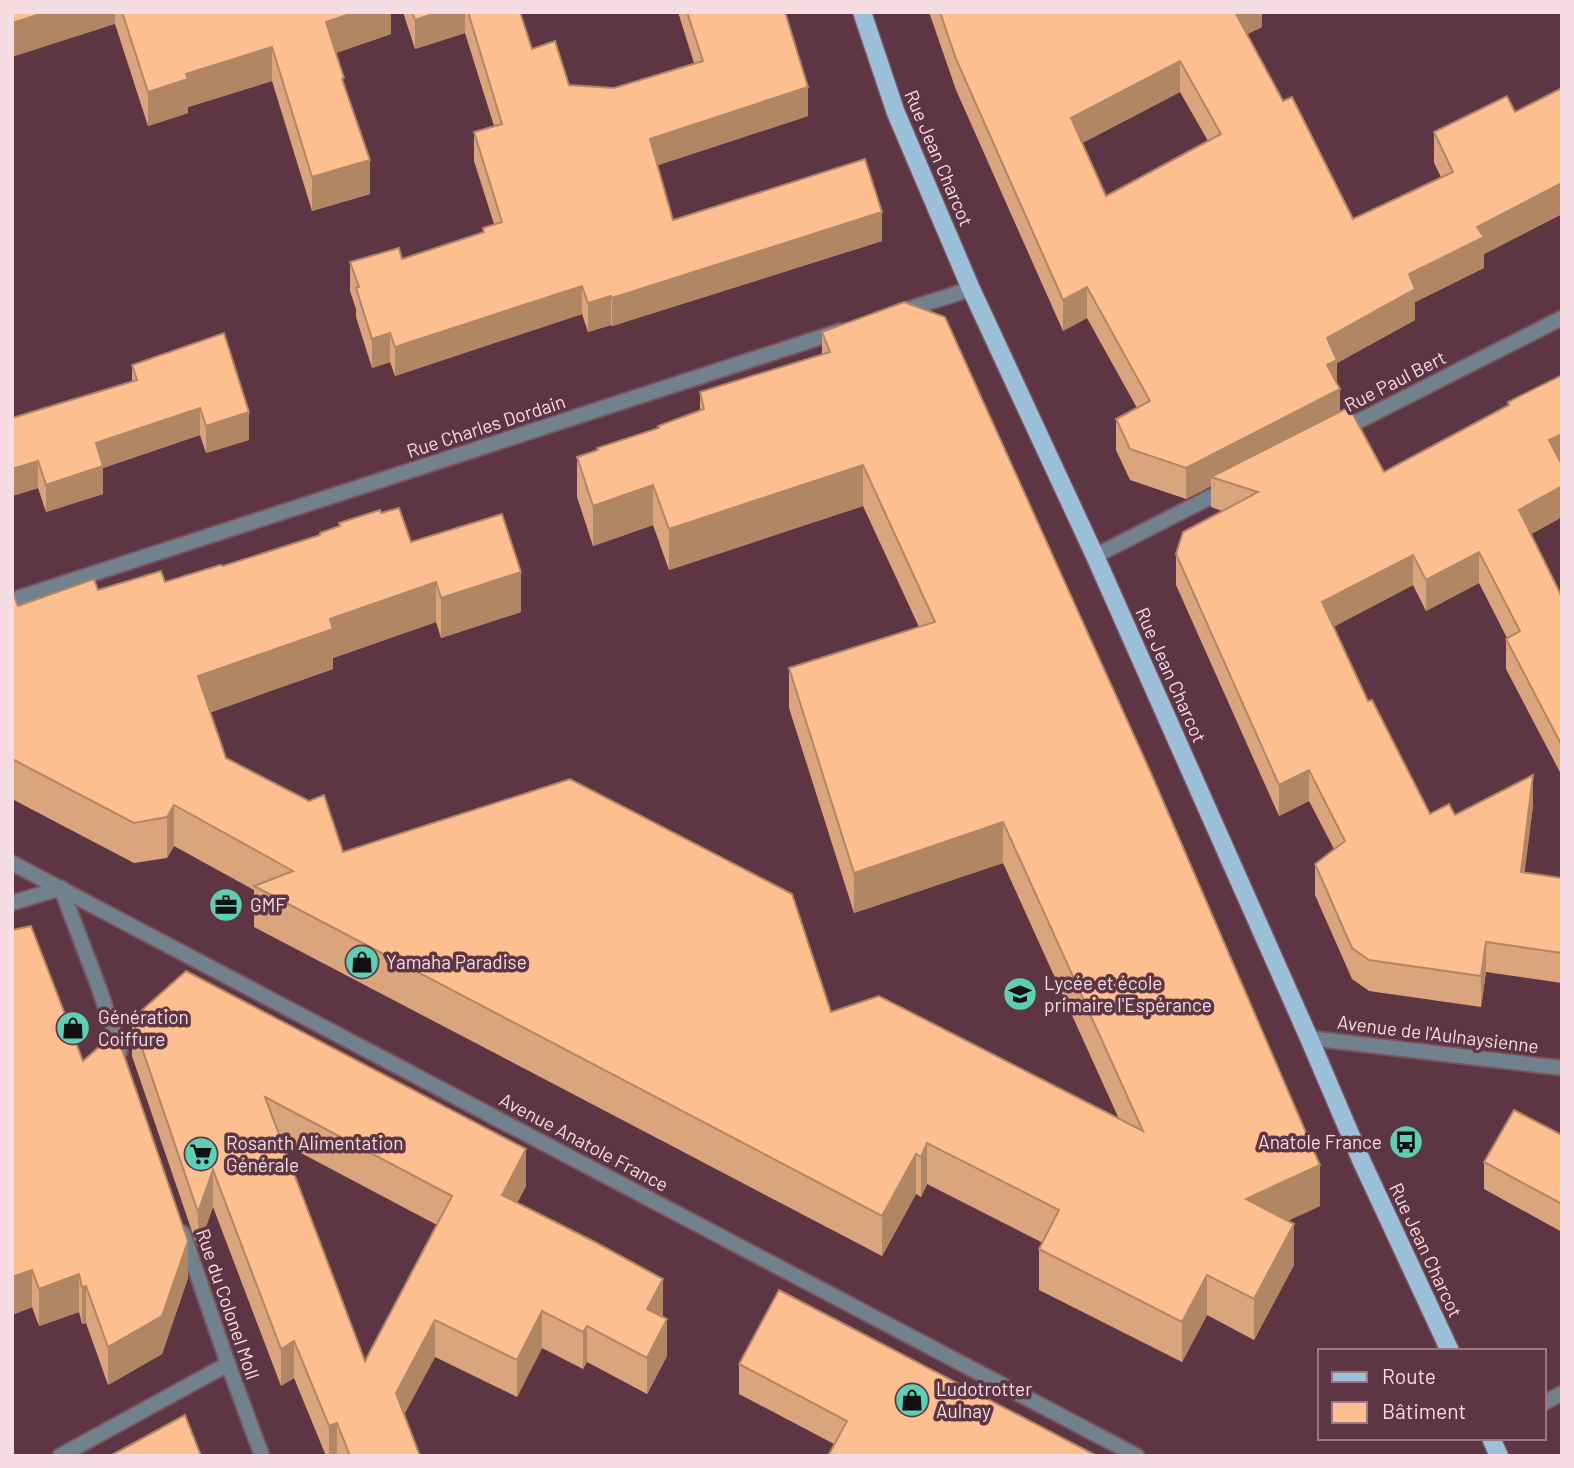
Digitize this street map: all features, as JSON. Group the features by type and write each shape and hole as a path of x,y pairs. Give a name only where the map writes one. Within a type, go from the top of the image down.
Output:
{"main road":[{"name":"Rue Jean Charcot","path":"862,12 896,113 971,289 1095,556 1362,1162 1449,1349"},
{"path":"1492,1440 1499,1456"}],"street":[{"path":"886,316 971,289"},
{"name":"Rue Paul Bert","path":"1325,438 1562,318"},
{"name":"Rue Charles Dordain","path":"12,600 859,325"},
{"path":"1095,556 1238,483"},
{"name":"Avenue Anatole France","path":"12,863 1137,1456"},
{"path":"12,903 61,888 125,1066"},
{"name":"Avenue de l'Aulnaysienne","path":"1309,1038 1562,1068"},
{"name":"Rue du Colonel Moll","path":"179,1221 262,1456"},
{"path":"60,1456 228,1364"},
{"path":"1546,1402 1562,1393"}],"building":[{"path":"12,12 47,12 12,23"},
{"path":"122,12 356,12 326,22 370,160 312,177 272,47 186,74 188,79 148,92"},
{"path":"412,12 439,12 415,20"},
{"path":"468,12 520,12 532,49 555,41 569,85 614,88 703,61 687,12 785,12 808,87 650,139 673,220 865,159 882,212 612,298 611,296 588,303 582,286 395,347 390,333 372,339 350,262 399,248 402,259 484,232 483,228 502,222 474,132 502,124"},
{"path":"940,12 1235,12 1283,101 1292,97 1353,219 1453,172 1434,132 1507,96 1515,112 1562,88 1562,183 1477,227 1484,237 1409,274 1415,289 1327,338 1337,360 1327,365 1340,389 1186,468 1130,449 1116,419 1150,401 1087,287 1063,300 956,59","holes":["1180,61 1221,134 1106,196 1071,118"]},
{"path":"904,302 945,317 1151,773 1320,1165 1246,1199 1294,1224 1254,1299 1207,1275 1182,1322 1039,1249 1059,1210 927,1143 921,1157 916,1154 882,1216 254,886 293,871 174,805 167,817 134,823 12,759 12,590 18,606 94,579 98,590 161,571 165,582 320,535 340,526 339,523 380,510 381,513 399,508 411,542 502,514 521,572 441,598 436,582 330,619 333,629 198,676 226,758 309,801 324,795 343,852 570,779 792,894 831,1012 879,996 1143,1131 1003,822 854,873 789,668 935,622 863,465 669,529 653,485 593,506 577,457 704,409 700,392 830,352 822,332"},
{"path":"224,333 249,412 206,426 200,408 96,443 103,466 46,485 38,461 12,469 12,418 137,380 132,365"},
{"path":"1562,375 1562,434 1549,440 1562,465 1562,486 1519,510 1562,597 1562,746 1506,639 1520,631 1479,552 1426,580 1413,555 1322,602 1368,701 1372,700 1430,814 1449,804 1455,815 1533,775 1521,872 1562,878 1562,953 1486,942 1481,976 1369,960 1352,948 1315,864 1345,841 1309,770 1279,785 1176,554 1183,532 1258,492 1211,477 1349,407 1384,472 1509,405 1508,402"},
{"path":"31,926 83,1061 116,1032 188,1241 162,1316 108,1347 79,1274 39,1289 32,1270 12,1277 12,930"},
{"path":"186,971 526,1149 502,1195 663,1279 647,1309 667,1319 647,1358 587,1326 583,1332 542,1311 517,1360 435,1320 396,1393 420,1456 350,1456 337,1423 329,1426 294,1341 281,1349 213,1170 198,1212 132,1019","holes":["265,1097 452,1196 365,1361"]},
{"path":"1514,1110 1562,1135 1562,1204 1484,1162"},
{"path":"779,1290 1097,1456 828,1456 847,1421 739,1364"},
{"path":"185,1415 201,1456 110,1456"}],"place":[{"name":"GMF","path":"226,905"},
{"name":"Yamaha Paradise","path":"362,962"},
{"name":"Lycée et école primaire l'Espérance","path":"1020,994"},
{"name":"Génération Coiffure","path":"73,1028"},
{"name":"Anatole France","path":"1406,1142"},
{"name":"Rosanth Alimentation Générale","path":"201,1154"},
{"name":"Ludotrotter Aulnay","path":"912,1400"}]}
